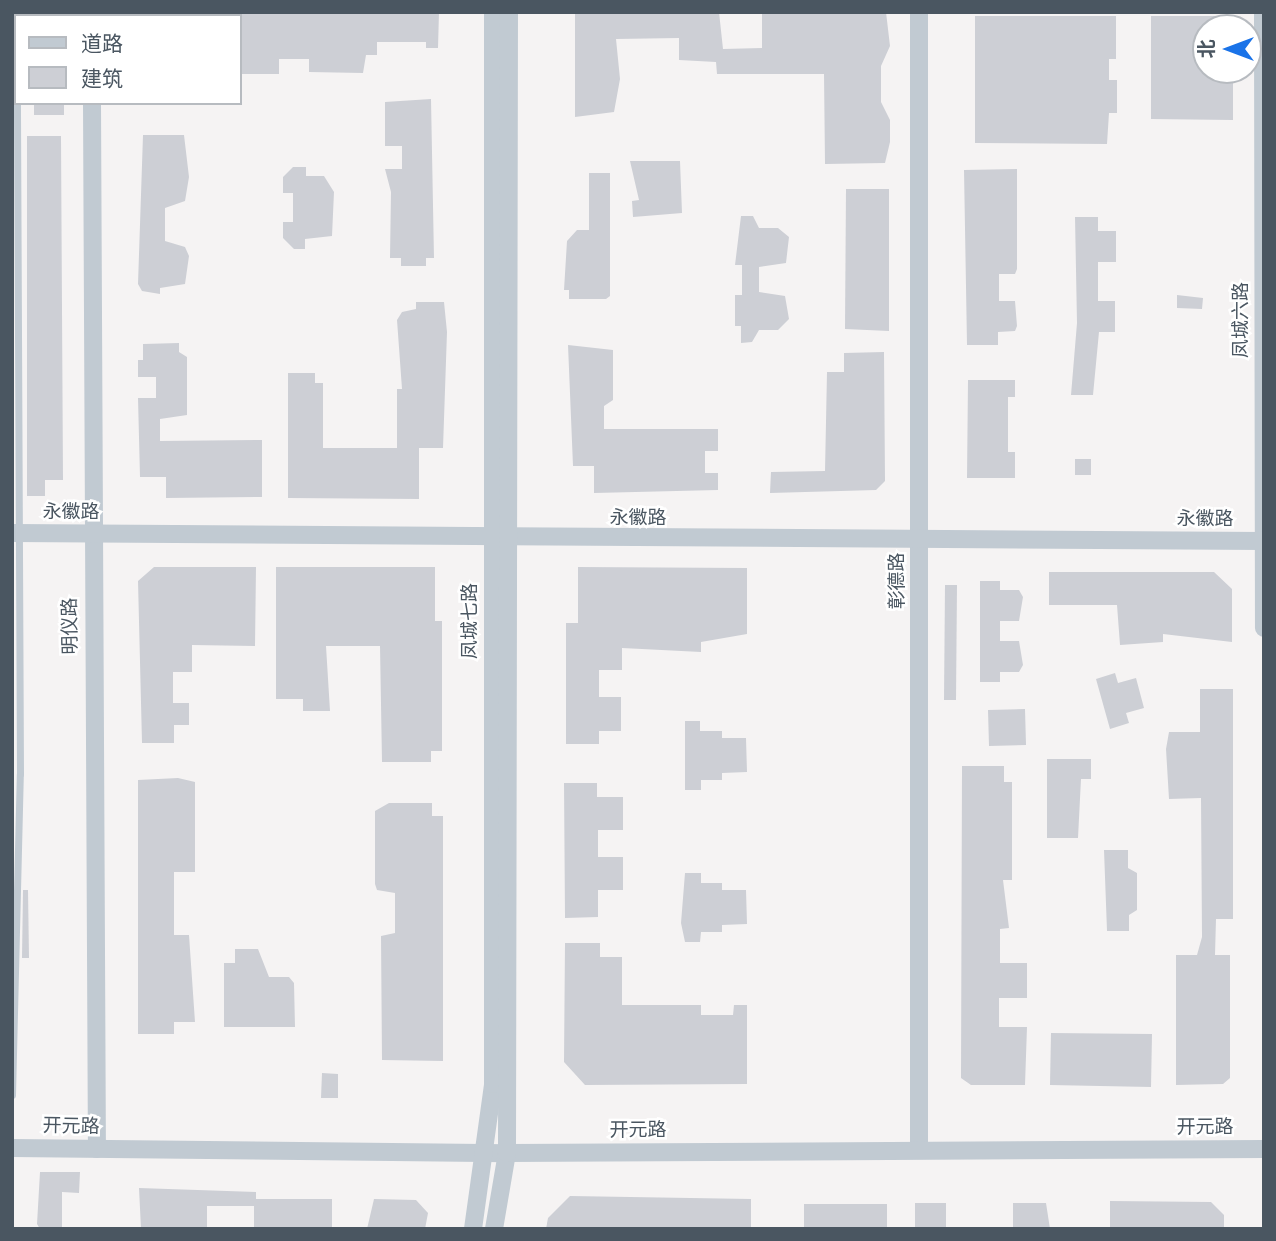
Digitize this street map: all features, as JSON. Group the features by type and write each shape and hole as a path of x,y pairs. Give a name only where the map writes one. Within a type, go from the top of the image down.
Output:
{"street":[{"name":"凤城七路","path":"493,12 507,1153 494,1229"},
{"name":"凤城七路","path":"473,1229 486,1152 493,1084 509,12"},
{"name":"彰德路","path":"919,12 919,1150"},
{"name":"凤城六路","path":"1263,12 1264,628"},
{"name":"明仪路","path":"92,105 91,534 97,1149"},
{"name":"永徽路","path":"15,533 500,540 1263,541"},
{"name":"开元路","path":"12,1148 507,1153 1264,1149"}],"lane":[{"path":"12,1095 20,774 15,533 17,105"}],"building":[{"path":"439,12 438,48 426,48 426,42 377,42 377,55 366,55 363,73 309,72 309,59 279,59 279,74 242,74 240,14"},
{"path":"575,12 719,12 723,49 762,48 762,12 886,12 890,46 881,66 881,102 890,120 890,142 885,163 825,164 824,74 717,74 716,62 679,60 679,38 616,39 620,79 614,112 575,117"},
{"path":"975,16 1116,16 1116,59 1109,59 1109,80 1117,80 1117,113 1109,113 1107,144 975,143"},
{"path":"1151,16 1192,16 1192,84 1233,84 1233,120 1151,119"},
{"path":"431,99 434,258 426,258 426,266 401,266 401,258 390,258 391,192 385,169 402,169 402,146 385,146 385,102"},
{"path":"34,105 64,105 64,115 34,115"},
{"path":"143,135 184,135 189,177 185,201 165,208 165,241 185,247 189,256 185,284 160,288 160,294 142,291 138,284"},
{"path":"27,136 61,136 63,480 45,480 45,496 27,496"},
{"path":"630,161 680,161 682,213 633,217 632,201 639,200"},
{"path":"293,167 306,167 306,176 324,176 334,192 332,236 305,239 305,249 294,249 283,238 283,222 293,222 293,193 283,193 283,177"},
{"path":"1017,169 1017,269 1015,274 999,274 999,301 1015,301 1017,326 1015,331 998,332 998,345 967,345 964,170"},
{"path":"589,173 610,173 610,296 606,299 569,299 569,290 564,290 567,241 577,230 589,230"},
{"path":"846,189 889,189 889,331 845,329"},
{"path":"741,216 753,216 759,228 778,228 789,237 786,263 759,267 759,292 785,296 789,319 778,330 759,330 752,342 741,343 741,326 735,326 735,295 742,295 742,265 735,265"},
{"path":"1075,217 1098,217 1098,231 1116,231 1116,262 1098,262 1098,301 1115,301 1115,332 1099,332 1093,395 1071,395 1077,323"},
{"path":"1177,295 1203,298 1202,309 1177,308"},
{"path":"416,302 444,302 447,332 443,448 419,448 419,499 288,498 288,373 315,373 315,383 323,383 323,448 397,448 397,389 402,389 397,320 402,312 416,309"},
{"path":"179,343 179,352 187,357 187,415 160,419 160,441 262,440 262,497 166,498 166,477 140,477 138,398 156,398 156,377 138,377 138,360 143,360 143,344"},
{"path":"568,345 613,350 613,400 604,406 604,429 718,429 718,451 705,451 705,473 718,473 718,490 594,493 594,466 573,466"},
{"path":"884,352 885,481 876,490 770,493 771,472 825,471 827,372 844,372 844,353"},
{"path":"968,380 1015,380 1015,397 1008,397 1008,452 1015,452 1015,478 967,478"},
{"path":"1075,459 1091,459 1091,475 1075,475"},
{"path":"154,567 256,567 255,646 192,645 192,672 173,672 173,703 189,703 189,725 174,725 174,743 142,743 138,581"},
{"path":"276,567 435,567 435,621 442,621 442,751 431,751 431,762 382,762 380,646 326,646 330,711 303,711 303,699 276,699"},
{"path":"578,567 747,568 747,634 701,642 701,652 622,648 622,670 599,670 599,697 621,697 621,731 599,731 599,744 566,744 566,623 578,623"},
{"path":"1049,572 1214,572 1232,589 1232,642 1163,634 1163,642 1120,645 1117,605 1049,605"},
{"path":"980,581 1000,581 1000,590 1019,590 1023,597 1019,621 1000,621 1000,641 1019,641 1023,665 1019,672 1000,672 1000,682 980,682"},
{"path":"945,585 957,585 956,700 944,700"},
{"path":"1115,673 1118,683 1136,678 1144,708 1126,713 1129,723 1110,729 1096,679"},
{"path":"1200,689 1233,689 1233,919 1216,919 1215,955 1230,955 1230,1078 1223,1084 1176,1085 1176,955 1197,955 1202,937 1201,798 1169,799 1166,749 1169,732 1200,732"},
{"path":"1025,709 1026,745 989,746 988,710"},
{"path":"685,721 700,721 700,731 722,731 722,738 746,738 747,772 722,773 722,780 701,780 701,790 685,790"},
{"path":"1047,759 1091,759 1091,779 1081,779 1078,838 1047,838"},
{"path":"962,766 1004,766 1004,782 1012,782 1012,880 1003,880 1009,928 1000,929 1000,963 1027,963 1027,998 999,998 999,1027 1027,1027 1025,1085 971,1085 961,1078"},
{"path":"178,778 195,782 195,872 174,872 174,935 189,935 195,1022 174,1022 174,1034 138,1034 138,780"},
{"path":"564,783 597,783 597,797 623,797 623,830 598,830 598,857 623,857 623,890 598,890 598,917 565,918"},
{"path":"389,803 432,803 432,816 443,816 443,1061 382,1060 381,936 395,933 395,893 377,890 375,884 375,811"},
{"path":"1104,850 1128,850 1128,868 1137,873 1137,910 1129,915 1129,931 1107,931"},
{"path":"685,873 701,873 701,883 722,883 722,890 746,890 747,924 722,925 722,932 701,932 700,942 685,942 681,923"},
{"path":"23,890 28,890 29,958 22,958"},
{"path":"565,943 600,943 600,957 622,957 622,1005 701,1005 701,1015 733,1015 734,1005 747,1005 747,1084 585,1085 564,1062"},
{"path":"235,949 258,949 269,977 289,977 294,983 295,1027 224,1027 224,963 235,963"},
{"path":"1051,1033 1152,1034 1151,1087 1050,1085"},
{"path":"322,1073 338,1074 338,1098 321,1098"},
{"path":"40,1172 80,1172 79,1193 62,1192 62,1229 40,1229 37,1224"},
{"path":"139,1188 256,1192 256,1199 332,1199 332,1229 254,1229 254,1206 207,1206 207,1229 141,1229"},
{"path":"570,1196 751,1199 751,1229 546,1229 548,1218"},
{"path":"374,1199 416,1200 428,1213 425,1229 367,1229"},
{"path":"1110,1201 1211,1202 1224,1215 1224,1229 1110,1229"},
{"path":"915,1203 946,1203 946,1229 915,1229"},
{"path":"1013,1203 1046,1203 1050,1229 1013,1229"},
{"path":"804,1204 887,1204 887,1229 804,1229"}]}
